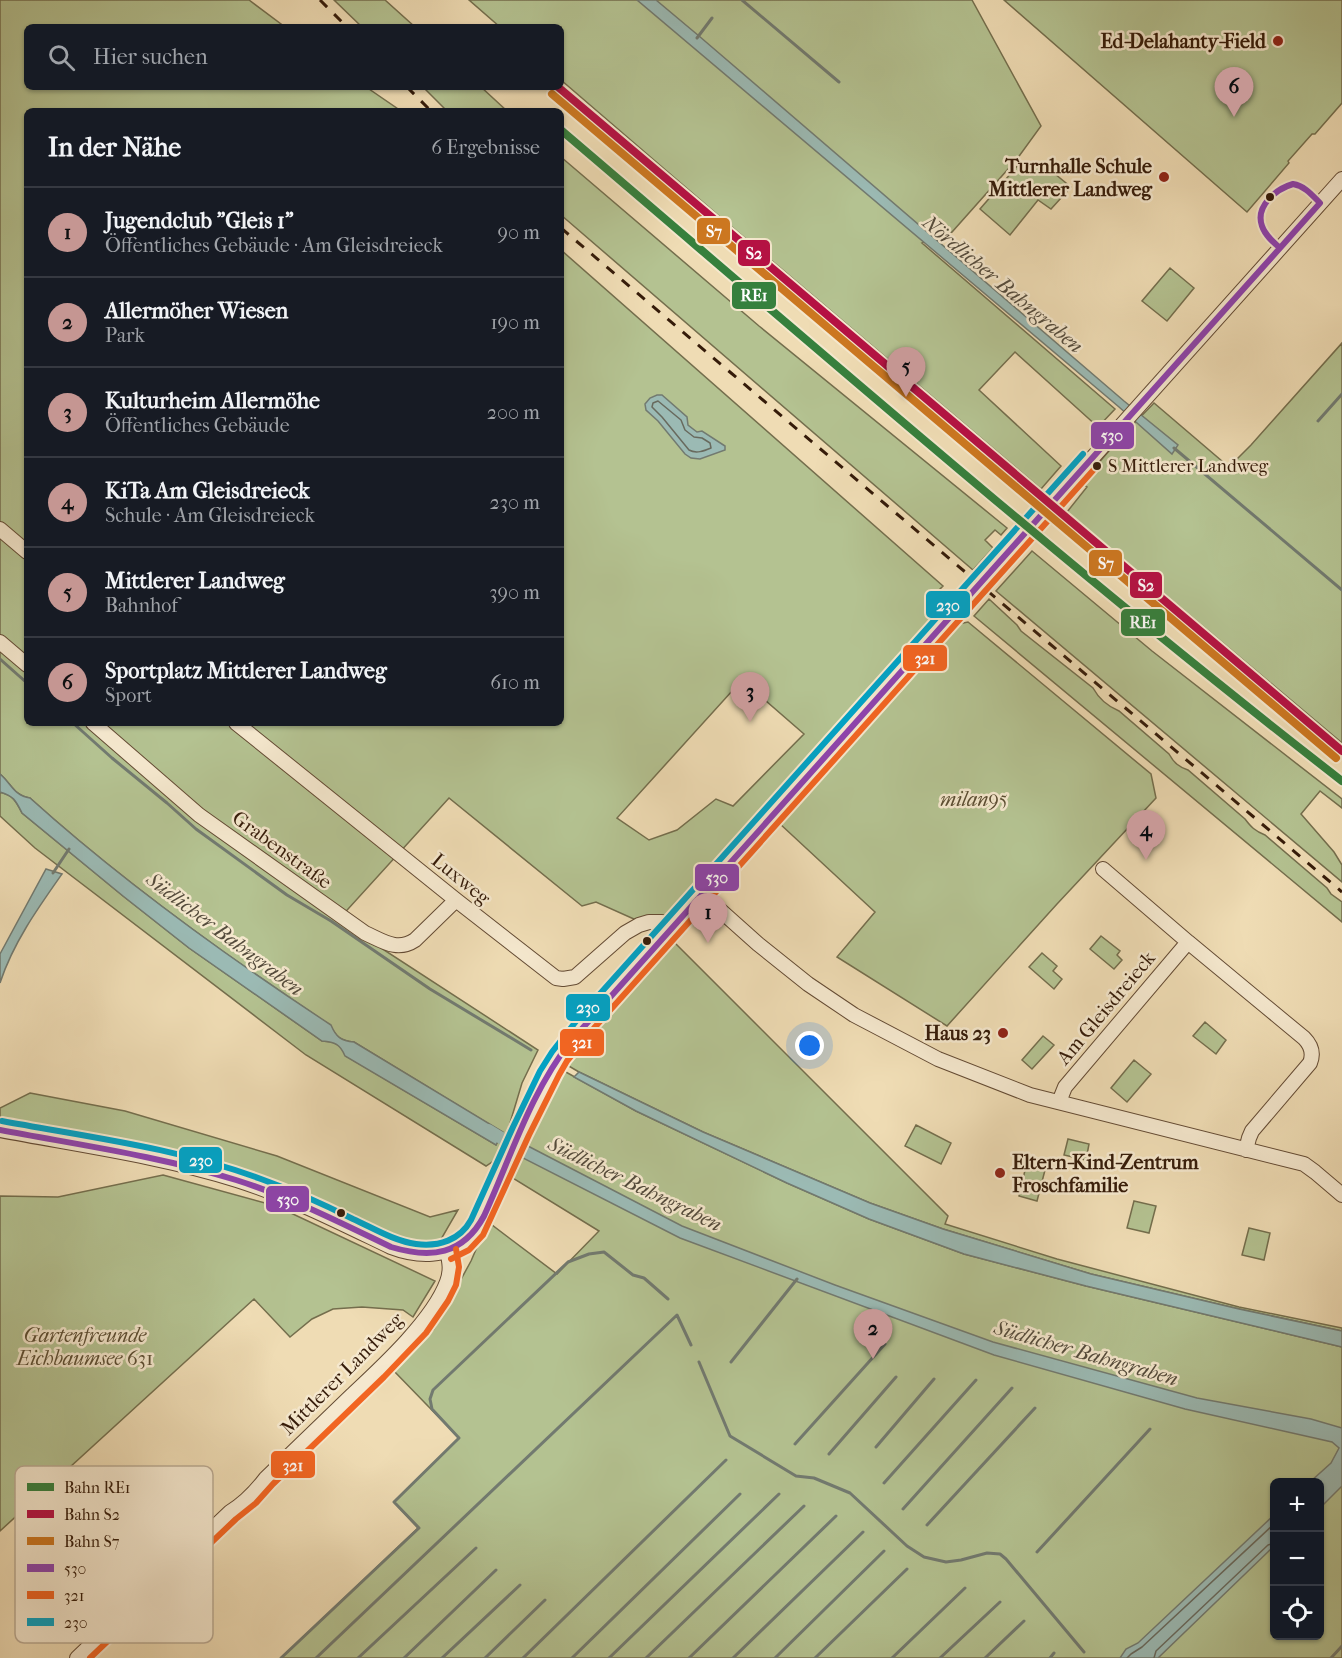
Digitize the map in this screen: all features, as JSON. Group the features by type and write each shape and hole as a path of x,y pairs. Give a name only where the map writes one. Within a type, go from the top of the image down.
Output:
{"street":[{"path":"0,1130 153,1158 236,1180 281,1195 403,1251 428,1254 447,1251 468,1239 483,1217 521,1131 551,1071 588,1021 1342,179"},
{"path":"0,529 24,549"},
{"path":"0,642 24,662"},
{"name":"Grabenstraße","path":"96,726 199,815 365,933 388,944 407,945 456,900"},
{"name":"Luxweg","path":"240,726 556,978 574,977 625,933 639,925 662,922 671,929"},
{"path":"1103,869 1304,1038 1311,1049 1310,1063 1250,1134 1246,1150"},
{"path":"702,894 792,972 854,1015 938,1059 1008,1087 1059,1102 1304,1164 1342,1195"},
{"name":"Am Gleisdreieck","path":"1059,1102 1065,1087 1188,942"},
{"name":"Mittlerer Landweg","path":"213,1529 259,1488 266,1478 398,1349 424,1319 441,1295 448,1280 450,1269 447,1251"},
{"name":"Mittlerer Landweg","path":"77,1658 93,1643"}],"green space":[{"path":"0,0 249,0 281,24 24,24 24,90 370,90 397,108 24,108 24,726 564,726 564,253 943,586 933,596 946,610 654,928 596,902 582,906 449,798 338,920 538,1050 522,1083 507,1133 495,1160 486,1166 306,1055 35,848 0,816 0,792 12,797 22,813 189,948 322,1041 333,1042 341,1047 346,1056 496,1145 502,1132 354,1042 339,1038 330,1025 252,972 138,889 30,798 16,792 0,774","holes":["742,680 804,734 733,806 716,799 677,830 649,840 617,818"]},
{"path":"334,0 385,0 412,24 359,24"},
{"path":"469,0 972,0 1041,126 1017,159 952,232 922,243 1115,409 1098,427 1015,352 979,390 1061,466 1041,489 564,83 564,24 497,24"},
{"path":"1004,0 1342,0 1342,103 1288,161 1289,163 1247,212"},
{"path":"426,90 484,90 504,108 444,108"},
{"path":"564,160 759,326 1007,528 1001,535 995,530 985,540 993,548 973,570 564,218"},
{"path":"1019,164 1050,170 1071,187 1051,209 1038,200 1010,235 980,209"},
{"path":"1170,268 1194,288 1167,321 1142,301"},
{"path":"1342,343 1342,743 1067,512 1087,487 1084,485 1084,480 1154,403 1229,467"},
{"path":"1032,551 1152,651 1342,799 1342,808 1320,791 1301,814 1334,852 1342,865 1342,882 996,591"},
{"path":"989,599 1021,631 1093,688 1104,702 1119,711 1169,754 1177,764 1188,770 1258,832 1265,835 1327,888 1342,902 1342,922 974,616"},
{"name":"milan95","path":"968,622 1151,774 1156,798 947,1026 837,957 875,912 779,823 954,625"},
{"path":"1101,936 1120,951 1117,955 1122,960 1114,969 1090,949"},
{"path":"673,941 948,1216 945,1224 1057,1259 1239,1307 1342,1328 1342,1331 1091,1274 943,1229 870,1203 703,1132 567,1065"},
{"path":"1042,953 1057,966 1053,971 1062,979 1054,989 1029,967"},
{"path":"1205,1022 1226,1040 1216,1054 1193,1036"},
{"path":"1043,1036 1054,1045 1032,1069 1022,1060"},
{"path":"1134,1060 1151,1074 1127,1102 1111,1088"},
{"path":"564,1071 636,1111 787,1183 869,1219 964,1254 1086,1286 1342,1347 1342,1658 281,1658 418,1528 394,1502 459,1438 393,1370 434,1329 471,1261 488,1222 557,1274 599,1231 511,1177"},
{"path":"30,1093 125,1111 277,1156 430,1217 458,1210 440,1241 408,1240 288,1187 170,1155 0,1123 0,1108"},
{"path":"916,1125 951,1143 941,1164 905,1146"},
{"path":"1068,1139 1089,1144 1086,1160 1064,1155"},
{"path":"1026,1166 1045,1170 1037,1201 1019,1196"},
{"name":"Gartenfreunde Eichbaumsee 631","path":"163,1175 276,1206 435,1281 413,1317 403,1310 362,1307 333,1309 312,1319 290,1337 254,1299 71,1466 15,1466 15,1517 0,1531 0,1196 58,1197"},
{"path":"1134,1201 1156,1206 1149,1233 1127,1228"},
{"path":"1249,1228 1270,1233 1264,1260 1242,1255"}],"water":[{"path":"637,0 656,0 699,36 1178,445 1172,454 1119,407"},
{"path":"657,395 662,395 687,417 688,425 725,446 725,450 700,459 691,458 685,454 646,410 645,404"},
{"path":"0,774 16,792 30,798 138,889 214,945 331,1025 340,1038 354,1042 503,1132 496,1145 345,1056 336,1044 322,1041 189,948 22,813 14,800 0,792"},
{"path":"46,869 62,874 19,940 0,983 0,954"},
{"path":"579,1072 703,1132 870,1203 943,1229 1091,1274 1342,1331 1342,1347 1086,1286 964,1254 869,1219 787,1183 636,1111 574,1077"},
{"path":"526,1145 682,1226 835,1285 993,1342 1197,1398 1311,1419 1342,1428 1342,1486 1324,1504 1324,1478 1314,1478 1331,1463 1339,1448 1332,1442 1185,1409 994,1355 680,1238 521,1157"},
{"path":"1270,1519 1270,1550 1158,1658 1120,1658 1126,1649 1138,1643"}],"waterway":[{"path":"742,0 839,82"},
{"path":"697,38 712,18"},
{"path":"1318,421 1342,394"},
{"name":"Nördlicher Bahngraben","path":"1174,448 1342,590"},
{"path":"0,659 24,680"},
{"path":"76,726 196,829 287,895 331,921 430,989 531,1050"},
{"path":"53,873 69,849"},
{"name":"Südlicher Bahngraben","path":"488,1130 523,1151"},
{"path":"281,1658 419,1528 394,1502 459,1438 432,1409 430,1399 433,1390 568,1262 589,1254 604,1252 633,1275 644,1278 668,1299"},
{"path":"731,1362 797,1279"},
{"path":"316,1658 677,1315 691,1345"},
{"path":"795,1444 885,1344"},
{"path":"699,1362 730,1436 796,1476 814,1478 850,1493 907,1546 924,1557 946,1562 987,1553 1000,1554 1084,1652"},
{"path":"829,1454 896,1377"},
{"path":"876,1447 934,1379"},
{"path":"884,1483 976,1380"},
{"path":"903,1509 1012,1388"},
{"path":"927,1525 1035,1408"},
{"path":"1037,1552 1150,1429"},
{"path":"523,1658 726,1460"},
{"path":"572,1658 740,1494"},
{"path":"609,1658 779,1494"},
{"path":"646,1658 804,1506"},
{"path":"689,1658 836,1516"},
{"path":"733,1658 863,1532"},
{"path":"358,1658 476,1548"},
{"path":"775,1658 884,1551"},
{"path":"815,1658 907,1569"},
{"path":"404,1658 496,1570"},
{"path":"442,1658 520,1585"},
{"path":"892,1658 965,1588"},
{"path":"485,1658 545,1600"},
{"path":"940,1658 1000,1602"},
{"path":"985,1658 1024,1621"},
{"path":"1331,1658 1342,1646"},
{"path":"1050,1658 1054,1653"}],"railway":[{"path":"320,0 344,24"},
{"path":"410,90 428,108"},
{"path":"564,231 1342,892"}],"rail line":[{"name":"S2","path":"562,90 1342,751"},
{"name":"S7","path":"552,94 1336,758"},
{"name":"RE1","path":"564,133 1045,542 1342,781"}],"transit line":[{"name":"530","path":"1293,184 1305,189 1320,203 1280,248 1263,229 1262,212 1268,199 1286,186 1293,184"},
{"name":"530","path":"0,1130 148,1158 236,1180 296,1202 391,1247 406,1251 432,1253 456,1246 476,1229 484,1216 522,1126 544,1082 571,1041 1280,248"},
{"name":"230","path":"2,1121 133,1144 230,1168 296,1193 400,1240 425,1245 441,1243 455,1237 471,1220 540,1071 581,1015 1083,454"},
{"name":"321","path":"451,1259 469,1250 483,1235 529,1135 567,1061 1097,466"},
{"name":"321","path":"213,1541 256,1503 426,1333 456,1285 459,1267 456,1249"},
{"name":"321","path":"90,1658 106,1643"}],"place":[{"name":"Ed-Delahanty-Field","path":"1278,41"},
{"name":"Sportplatz Mittlerer Landweg","path":"1234,117"},
{"name":"Turnhalle Schule Mittlerer Landweg","path":"1164,177"},
{"name":"Mittlerer Landweg","path":"906,397"},
{"name":"S Mittlerer Landweg","path":"1097,466"},
{"name":"Kulturheim Allermöhe","path":"750,722"},
{"name":"KiTa Am Gleisdreieck","path":"1146,860"},
{"name":"Jugendclub \"Gleis 1\"","path":"708,943"},
{"name":"Haus 23","path":"1003,1033"},
{"name":"Eltern-Kind-Zentrum Froschfamilie","path":"1000,1173"},
{"name":"Allermöher Wiesen","path":"873,1359"}]}
